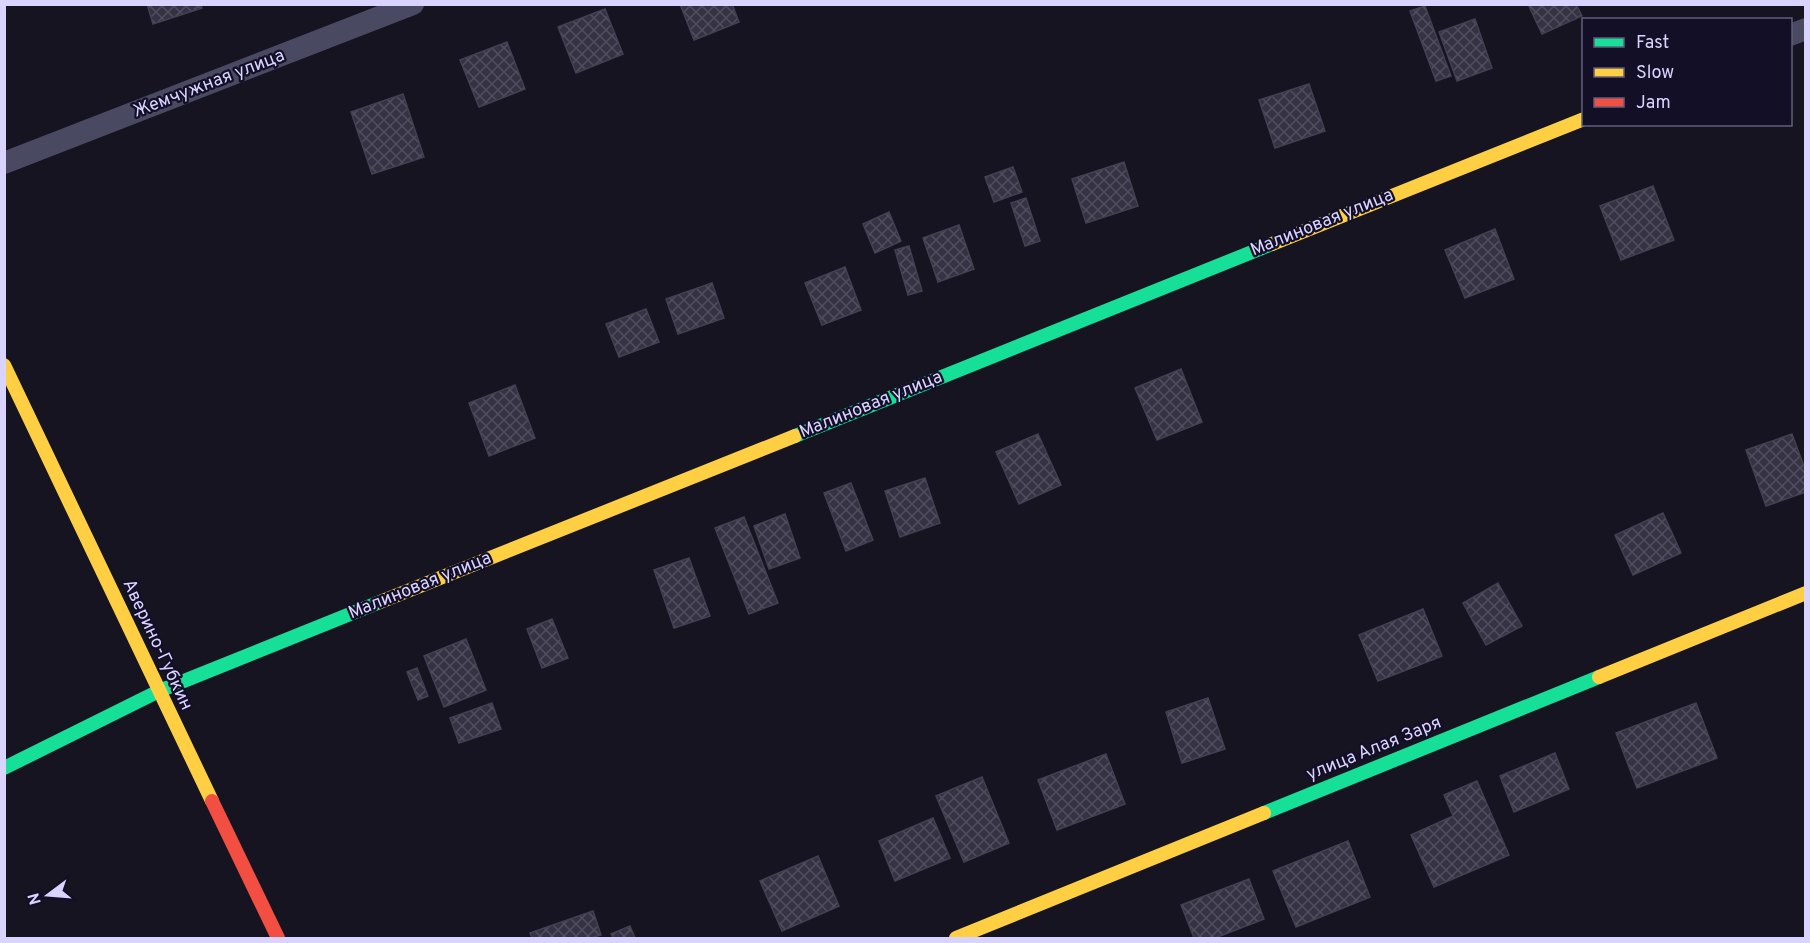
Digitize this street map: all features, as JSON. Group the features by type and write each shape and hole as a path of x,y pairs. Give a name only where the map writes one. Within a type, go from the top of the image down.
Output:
{"street":[{"name":"Жемчужная улица","path":"4,164 413,4"},
{"path":"1792,35 1806,29"},
{"name":"Малиновая улица","path":"4,768 159,691 1582,119"},
{"name":"Аверино-Губкин","path":"4,365 278,939"},
{"name":"улица Алая Заря","path":"956,939 1806,593"}],"building":[{"path":"147,4 200,4 202,8 153,24"},
{"path":"680,4 732,4 739,22 694,40"},
{"path":"1528,4 1576,4 1582,16 1542,34"},
{"path":"1425,6 1451,76 1436,81 1410,11"},
{"path":"605,9 623,54 576,73 558,27"},
{"path":"1475,19 1492,68 1457,81 1439,32"},
{"path":"507,42 525,89 479,107 460,60"},
{"path":"1309,84 1325,131 1275,148 1259,100"},
{"path":"403,94 424,157 372,174 351,112"},
{"path":"1124,162 1138,206 1086,223 1072,179"},
{"path":"1013,167 1022,192 994,202 985,177"},
{"path":"1653,186 1674,240 1621,260 1600,206"},
{"path":"1026,198 1040,241 1025,246 1011,203"},
{"path":"889,212 901,241 875,253 863,224"},
{"path":"959,225 974,269 938,282 923,238"},
{"path":"1495,229 1514,279 1465,298 1445,250"},
{"path":"909,246 922,291 908,295 895,250"},
{"path":"845,267 861,310 822,325 805,283"},
{"path":"712,283 724,318 678,334 666,299"},
{"path":"646,309 659,342 619,357 606,324"},
{"path":"1181,369 1202,422 1157,440 1135,388"},
{"path":"515,385 535,438 489,456 469,403"},
{"path":"1038,434 1061,485 1019,504 996,452"},
{"path":"1792,434 1806,472 1806,492 1766,506 1746,450"},
{"path":"925,478 940,523 900,537 885,491"},
{"path":"851,483 873,540 846,551 824,493"},
{"path":"1663,513 1681,553 1633,575 1615,535"},
{"path":"785,514 800,558 769,569 754,526"},
{"path":"744,517 778,603 749,614 715,528"},
{"path":"689,558 710,616 674,628 654,570"},
{"path":"1498,583 1522,626 1486,645 1463,603"},
{"path":"1423,609 1442,656 1378,681 1359,635"},
{"path":"552,619 568,658 542,668 527,629"},
{"path":"466,639 486,690 444,707 424,656"},
{"path":"417,668 428,696 418,700 407,672"},
{"path":"1208,698 1225,749 1182,763 1166,712"},
{"path":"492,703 501,729 459,743 450,718"},
{"path":"1696,703 1717,758 1637,788 1616,733"},
{"path":"1555,753 1569,789 1514,812 1500,776"},
{"path":"1106,754 1125,804 1057,830 1038,780"},
{"path":"982,777 1009,843 964,862 936,796"},
{"path":"1477,781 1509,855 1434,887 1411,835 1453,816 1444,795"},
{"path":"933,818 950,858 895,881 879,841"},
{"path":"1348,841 1370,897 1296,927 1273,871"},
{"path":"818,856 839,906 782,931 760,881"},
{"path":"1249,879 1264,919 1215,938 1194,938 1181,905"},
{"path":"593,911 601,935 590,938 532,938 530,933"},
{"path":"630,926 635,938 613,938 611,934"}],"traffic: fast":[{"path":"795,436 1272,244"},
{"path":"4,768 159,691 380,602"},
{"path":"1264,813 1599,677"}],"traffic: slow":[{"path":"1272,244 1582,120"},
{"path":"4,365 212,801"},
{"path":"380,602 795,436"},
{"path":"1599,677 1806,593"},
{"path":"956,938 1264,813"}],"traffic: jam":[{"path":"212,801 278,938"}]}
